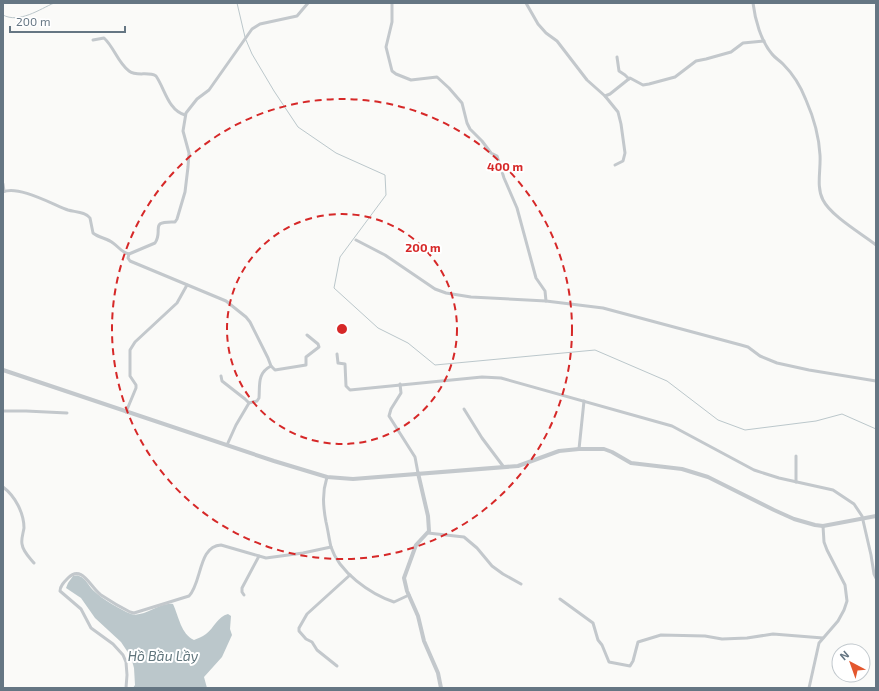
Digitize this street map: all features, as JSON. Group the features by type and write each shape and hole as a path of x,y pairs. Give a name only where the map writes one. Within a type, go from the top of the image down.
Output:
{"street":[{"path":"3,184 4,191 17,191 67,209 86,214 90,218 93,233 114,243 123,253 128,254 155,243 161,223 166,221 175,222 177,219 185,192 189,153 183,131 185,115 193,103 209,90 255,26 297,16 308,3"},
{"path":"392,3 392,22 386,47 390,69 396,74 411,80 437,77 460,100 470,129 482,141 491,154 497,156 504,178 517,208 536,278 545,292 546,301"},
{"path":"526,3 538,24 546,33 557,41 587,80 614,106 619,117 625,153 623,161 615,165"},
{"path":"753,3 764,41 772,54 791,74 806,100 819,149 820,190 822,199 840,218 875,244"},
{"path":"93,40 104,38 129,71 135,74 152,73 156,76 174,109 180,114 185,115"},
{"path":"617,57 619,71 629,79 643,85 675,77 696,61 731,52 744,43 764,41"},
{"path":"605,96 610,94 629,79"},
{"path":"356,240 385,255 434,289 446,294 471,297 546,301 612,310 741,344 760,356 777,363 876,381"},
{"path":"128,254 130,261 221,299 246,317 254,330 271,366 275,370 306,365 306,357 318,348 319,345 308,335"},
{"path":"126,412 136,388 136,385 130,376 130,350 135,342 177,303 187,285"},
{"path":"337,354 338,363 345,364 346,386 350,390 482,377 512,380 672,426 754,470 779,478 833,490 854,504 863,518 874,576 876,578"},
{"path":"227,445 236,425 249,404 258,400 260,377 262,373 271,366"},
{"path":"3,370 274,462 327,477 353,479 520,465 532,462 553,452 579,449 607,450 631,463 682,469 701,474 787,516 815,525 823,526 876,516"},
{"path":"221,376 222,381 245,399 249,404"},
{"path":"400,384 400,396 391,409 389,416 417,463 429,525 428,533 416,545 404,578 418,616 424,641 438,673 441,688"},
{"path":"579,449 584,401"},
{"path":"464,409 482,438 503,466"},
{"path":"3,411 66,413"},
{"path":"796,456 796,482"},
{"path":"327,477 323,503 331,547 336,558 350,575 365,587 391,600 398,601 409,595"},
{"path":"3,487 18,504 24,526 22,545 24,551 34,563"},
{"path":"809,688 818,646 838,621 844,610 847,594 843,578 824,542 823,526"},
{"path":"428,533 464,537 477,548 492,566 521,584"},
{"path":"126,688 126,662 123,655 113,644 92,628 81,609 60,591 60,588 74,573 82,575 101,595 134,613 189,596 193,590 201,566 208,552 214,547 221,545 270,558 331,547"},
{"path":"244,595 242,588 259,556"},
{"path":"337,666 316,650 312,642 306,639 299,631 299,628 307,614 350,575"},
{"path":"560,599 593,623 598,640 602,645 609,662 630,666 632,664 638,642 658,635 705,636 722,639 747,638 777,634 823,638"}],"water":[{"name":"Hồ Bầu Lầy","path":"73,576 81,577 102,597 131,614 141,614 162,605 173,604 183,629 186,634 194,640 209,632 221,617 228,614 231,616 230,629 232,635 222,657 204,677 207,688 133,688 135,685 134,668 131,657 121,642 95,618 81,598 66,588"}],"waterway":[{"path":"3,15 16,18 22,17 54,3"},
{"path":"237,3 245,37"},
{"path":"246,40 252,54 274,91 298,127 336,153 385,175 386,195 340,257 334,288 378,328 408,343 435,365 595,350 667,381 718,420 745,430 816,421 842,414 876,429"}]}
